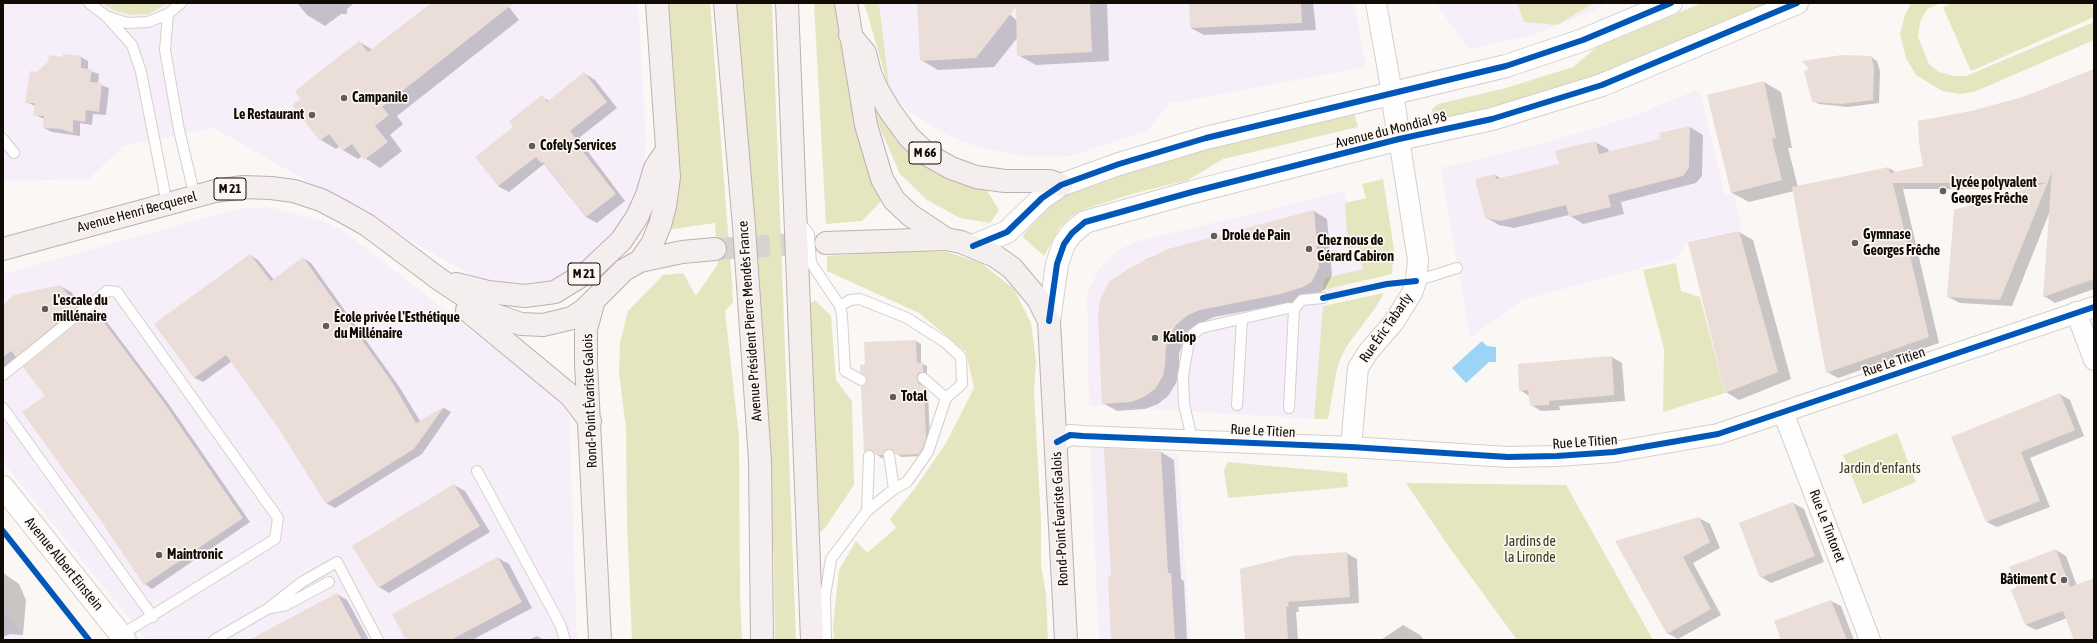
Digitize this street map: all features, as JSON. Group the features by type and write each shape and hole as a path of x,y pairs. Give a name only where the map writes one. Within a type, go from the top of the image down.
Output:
{"main road":[{"path":"640,261 652,244 665,206 669,177 657,3"},
{"name":"Avenue Président Pierre Mendès France","path":"725,3 744,227 760,461 762,640"},
{"path":"787,3 812,640"},
{"path":"846,3 850,35 866,125 882,179 894,200 910,216 946,239"},
{"path":"973,246 1006,232 1042,198 1061,185 1119,164 1206,138 1506,66 1584,40 1671,3"},
{"name":"Avenue du Mondial 98","path":"1049,321 1057,264 1064,244 1072,233 1085,222 1399,139 1492,119 1602,85 1797,3"},
{"name":"M 66","path":"850,35 865,53 872,78 890,111 909,137 928,155 951,168 976,177 1005,181 1050,181 1061,185"},
{"name":"Avenue du Mondial 98","path":"1392,93 1399,139"},
{"name":"M 21","path":"439,280 488,292 525,296 555,292 589,271 620,241 637,217 647,195 655,168 667,150"},
{"name":"Avenue Henri Becquerel","path":"3,249 195,197 243,187 271,188 301,194 326,203 366,225 439,280 492,314 521,324 543,325 561,322 572,318 584,310 594,300"},
{"name":"Rond-Point Évariste Galois","path":"826,243 946,239 973,246 995,256 1012,268 1038,299 1049,321 1066,640"},
{"name":"Rond-Point Évariste Galois","path":"600,640 586,364 586,329 594,300 624,270 640,261 682,252 715,249"},
{"name":"Avenue Henri Becquerel","path":"439,280 473,316 571,396 590,421"},
{"name":"Avenue Albert Einstein","path":"3,487 123,638"}],"street":[{"path":"1376,3 1392,93"},
{"name":"Rue Éric Tabarly","path":"1351,447 1358,368 1368,352 1401,310 1412,293 1416,281 1418,260 1399,139"},
{"path":"2085,309 2094,360"},
{"name":"Rue Le Titien","path":"1056,442 1070,436 1192,439 1508,457 1557,456 1614,452 1718,434 2085,309"},
{"name":"Rue Le Tintoret","path":"1783,412 1870,640"}],"lane":[{"path":"89,3 106,16 132,45 141,72 167,204"},
{"path":"106,16 127,23 148,22 168,14 181,3"},
{"path":"168,14 165,50 179,130 195,197"},
{"path":"3,139 14,153"},
{"path":"795,216 809,234 811,263 840,306 842,316 845,371 861,380"},
{"path":"1416,281 1457,268"},
{"path":"3,375 107,291 118,292 278,518 275,539 153,617 123,638"},
{"path":"1289,408 1294,309 1302,300 1323,298"},
{"path":"826,640 825,596 831,559 867,511 894,489 907,482 928,452 946,398 962,384 961,358 946,343 907,318 860,299 850,300 840,306"},
{"path":"1192,439 1182,386 1189,341 1193,334 1201,328 1288,308 1294,309"},
{"path":"1237,405 1242,319"},
{"path":"923,378 946,398"},
{"path":"3,408 153,617"},
{"path":"889,455 894,489"},
{"path":"867,511 868,456"},
{"path":"477,471 560,624 565,640"},
{"path":"214,640 269,608 302,582 337,562 378,640"},
{"path":"269,608 286,605 329,582"}],"shaded area":[{"path":"3,3 638,3 646,142 641,193 621,227 582,270 520,291 480,280 214,128 123,146 89,179 3,181"},
{"path":"879,3 1354,3 1366,67 1178,102 1171,102 1148,130 1071,156 1026,157 978,147 945,134 907,110 890,93"},
{"path":"1436,3 1608,3 1589,13 1529,36 1468,49"},
{"path":"1699,89 1725,195 1734,193 1742,229 1689,241 1675,259 1522,300 1470,338 1441,168 1547,142 1599,127 1636,115"},
{"path":"1344,191 1365,271 1343,277 1343,290 1325,295 1314,419 1089,405 1087,294 1099,269 1117,251 1135,242"},
{"path":"268,207 320,220 340,229 552,394 569,413 577,640 146,640 3,462 3,274 237,209"},
{"path":"1090,445 1178,454 1190,640 1099,640"},
{"path":"3,609 25,640 3,640"}],"green space":[{"path":"102,3 168,3 149,14 132,15 115,11"},
{"path":"667,3 710,3 732,282 733,302 725,311 739,437 740,594 742,640 632,640 627,522 626,429 619,373 620,343 628,311 663,275 683,273 696,296 718,264 715,223 665,230"},
{"path":"735,3 772,3 796,640 775,640 774,560 756,267"},
{"path":"814,3 838,3 884,198 862,221 826,224"},
{"path":"863,3 879,3 890,93 867,12"},
{"path":"1517,3 1594,3 1557,25 1524,22"},
{"path":"1702,3 1769,3 1607,73 1535,98 1436,122 1431,117 1432,109 1438,104 1506,88 1573,67 1597,47"},
{"path":"1911,3 1940,3 1927,9 1920,22 1918,37 1929,64 1939,72 1954,76 1966,76 2094,22 2094,40 1974,92 1960,94 1942,91 1916,75 1906,58 1900,34 1905,15"},
{"path":"1952,3 2092,3 2094,17 1971,71 1943,7"},
{"path":"867,83 898,137 986,189 999,210 990,223 960,218 927,200 900,174 873,112"},
{"path":"1354,113 1358,127 1223,159 1188,180 1132,194 1082,210 1072,216 1060,227 1044,256 1023,237 1023,235 1047,208 1057,200 1096,182 1232,142"},
{"path":"1383,179 1394,249 1392,274 1323,290 1325,278 1363,269 1357,247 1348,249 1345,203 1366,198 1362,184"},
{"path":"894,252 947,252 981,263 1014,289 1031,323 1036,360 1034,392 1041,521 1041,565 1046,594 1048,640 834,640 833,625 839,570 856,541 867,553 896,528 890,519 916,487 946,443 974,388 966,352 919,313 827,271 827,256"},
{"path":"1676,263 1681,291 1700,297 1725,393 1663,412 1664,349 1643,270"},
{"path":"1384,293 1376,307 1348,344 1341,357 1337,369 1328,419 1314,419 1323,306"},
{"path":"815,300 831,316 836,380 852,401 854,485 825,528 818,534 810,304"},
{"name":"Jardin d'enfants","path":"1897,433 1916,482 1863,504 1843,455"},
{"path":"1228,462 1347,473 1348,487 1228,498 1224,470"},
{"name":"Jardins de la Lironde","path":"1406,483 1566,485 1653,640 1517,640 1447,544"}],"water":[{"path":"1482,341 1487,346 1496,347 1496,362 1489,362 1466,383 1452,368"}],"building":[{"path":"431,3 514,3 382,107 389,115 375,126 388,142 364,160 352,144 342,151 329,134 320,141 292,105 300,99 295,91 359,41 368,52"},
{"path":"917,3 1090,3 1092,52 1017,56 1016,7 976,58 920,61"},
{"path":"1189,3 1301,3 1302,23 1190,28"},
{"path":"63,54 81,56 81,68 92,69 90,82 102,83 99,112 86,110 85,122 73,120 73,133 61,129 43,128 44,116 33,116 35,103 25,103 30,71 37,72 48,62 49,55 63,57"},
{"path":"1842,55 1871,56 1874,67 1873,100 1841,104 1812,102 1804,71 1809,69 1802,61"},
{"path":"2094,69 2094,279 2043,297 2052,172 2000,300 1947,297 1954,210 2046,183 1893,183 1929,337 1826,373 1792,187 1889,167 1890,173 1923,166 1919,142 1918,121 1971,111 2023,97"},
{"name":"Cofely Services","path":"584,72 607,102 570,131 575,137 573,139 616,194 586,217 543,162 541,163 536,157 498,186 475,157 513,127 509,121 542,95 547,102"},
{"path":"1764,81 1776,138 1772,139 1782,180 1731,193 1707,95"},
{"path":"1690,126 1689,168 1683,176 1608,195 1611,207 1569,217 1566,205 1500,221 1485,218 1475,179 1495,174 1496,179 1559,164 1555,151 1582,144 1596,141 1599,154 1660,139 1659,133"},
{"path":"1314,210 1319,267 1312,282 1303,287 1281,294 1200,310 1188,315 1176,325 1169,337 1166,346 1163,376 1155,389 1144,397 1131,402 1102,404 1098,315 1100,300 1109,282 1128,269 1168,249"},
{"path":"1739,231 1778,372 1725,393 1688,242"},
{"path":"250,254 271,281 303,257 392,382 416,423 444,407 414,449 326,504 279,429 226,355 194,378 154,324"},
{"path":"60,285 78,306 16,357 11,351 3,357 3,305 14,295"},
{"path":"97,313 163,401 243,518 144,585 101,521 22,412 45,396 23,367 86,316 89,320"},
{"path":"916,340 917,363 923,362 923,372 918,373 917,377 918,383 924,387 926,438 922,449 919,454 896,455 894,451 888,449 885,450 883,455 875,455 870,450 864,453 861,386 865,385 867,380 866,376 860,372 860,365 865,364 864,342"},
{"path":"1612,356 1614,395 1549,401 1549,405 1530,406 1528,390 1519,391 1518,364"},
{"path":"2060,393 2075,430 2021,452 2040,501 1986,522 1951,437"},
{"path":"1104,448 1161,451 1168,573 1171,573 1175,640 1111,640 1108,577 1111,576"},
{"path":"454,484 480,526 378,588 352,546"},
{"path":"1793,502 1815,556 1760,578 1739,523"},
{"path":"1699,517 1710,542 1683,557 1711,609 1667,634 1615,541"},
{"path":"2056,549 2070,587 2094,578 2094,640 2074,640 2063,611 2025,625 2011,590 2017,587 2009,567"},
{"path":"1347,552 1350,597 1288,602 1289,607 1286,607 1288,640 1245,640 1240,569 1292,556"},
{"path":"498,557 522,602 451,640 406,640 392,614"},
{"path":"337,593 362,640 249,640 275,626"},
{"path":"1831,600 1847,640 1781,640 1774,621"}],"tunnel":[{"path":"715,249 815,243"}],"cycle path":[{"path":"973,246 1007,232 1042,198 1061,185 1119,164 1206,138 1506,66 1583,40 1671,3"},
{"path":"1049,321 1057,264 1064,244 1072,233 1085,222 1192,192 1399,139 1492,119 1602,85 1797,3"},
{"path":"1323,298 1387,284 1416,281"},
{"path":"1057,442 1070,435 1351,447 1508,457 1557,456 1614,452 1718,434 2094,307"},
{"path":"3,531 89,640"}],"place":[{"name":"Campanile","path":"344,98"},
{"name":"Le Restaurant","path":"312,115"},
{"name":"Cofely Services","path":"532,146"},
{"name":"Lycée polyvalent Georges Frêche","path":"1943,191"},
{"name":"Drole de Pain","path":"1214,236"},
{"name":"Gymnase Georges Frêche","path":"1855,243"},
{"name":"Chez nous de Gérard Cabiron","path":"1309,249"},
{"name":"L'escale du millénaire","path":"45,309"},
{"name":"École privée L'Esthétique du Millénaire","path":"326,326"},
{"name":"Kaliop","path":"1155,338"},
{"name":"Total","path":"893,397"},
{"name":"Maintronic","path":"159,555"},
{"name":"Bâtiment C","path":"2064,580"}]}
